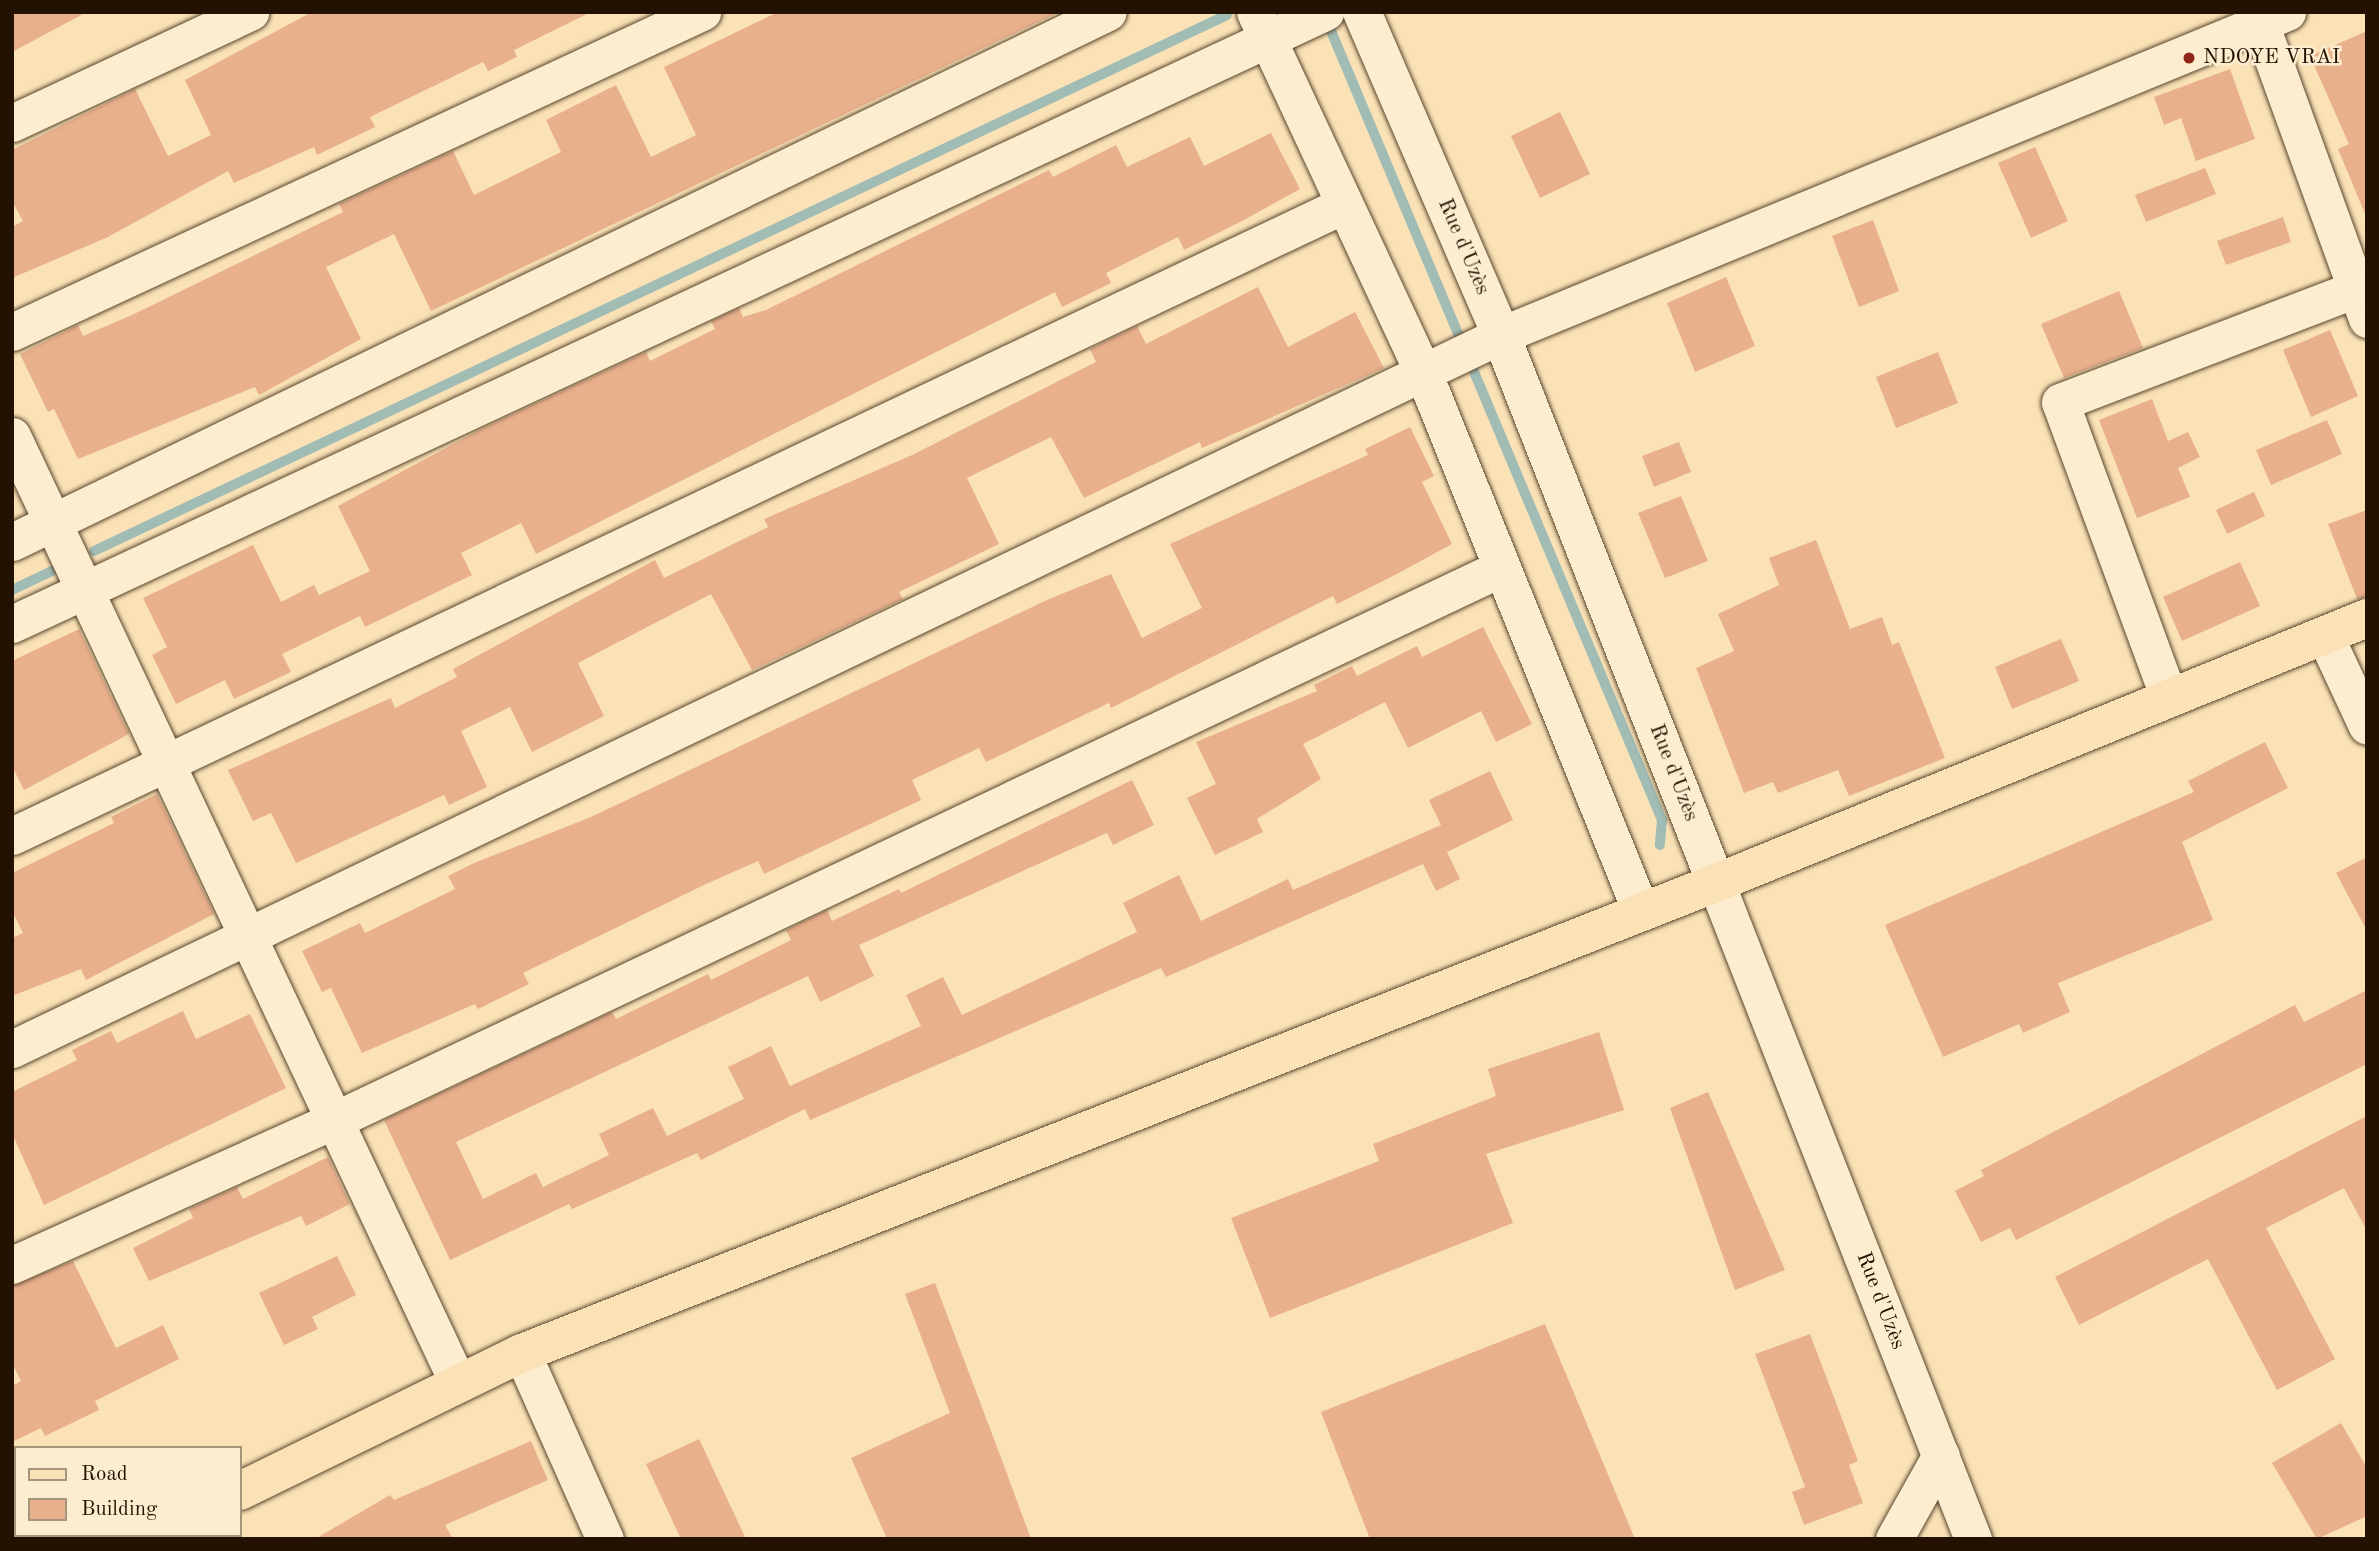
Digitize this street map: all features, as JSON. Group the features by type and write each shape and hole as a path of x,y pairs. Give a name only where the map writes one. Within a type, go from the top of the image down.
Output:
{"main road":[{"path":"242,1490 457,1381 522,1353 1640,909 1716,883 2367,618"}],"street":[{"path":"12,122 250,12"},
{"path":"12,332 702,12"},
{"path":"12,542 1108,12"},
{"path":"12,624 1261,26 1325,12"},
{"name":"Rue d'Uzès","path":"1362,12 1501,335 1973,1539"},
{"path":"12,1049 249,938 1501,335 2273,18 2363,298 2060,402 2169,698"},
{"path":"1261,26 1341,206 1423,372 1499,569 1640,909"},
{"path":"12,836 1341,206"},
{"path":"12,436 457,1381"},
{"path":"12,1265 335,1120 1499,569"},
{"path":"2325,636 2367,726"},
{"path":"522,1353 605,1539"},
{"path":"1894,1539 1941,1455"}],"building":[{"path":"12,12 87,12 12,52"},
{"path":"312,12 591,12 514,50 517,57 488,71 483,62 370,117 375,127 317,155 314,147 234,183 228,171 108,237 12,278 12,227 23,221 12,201 12,150 135,89 168,156 211,135 185,80"},
{"path":"778,12 1059,12 431,311 394,234 326,267 361,339 259,395 255,387 78,459 54,409 48,412 20,354 78,325 83,336 132,315 343,212 339,204 453,151 474,195 561,152 546,120 616,85 651,157 696,135 664,67"},
{"path":"2367,31 2366,216 2338,149 2349,144 2310,56"},
{"path":"2230,69 2255,139 2196,161 2181,118 2164,125 2154,97"},
{"path":"1560,112 1590,174 1540,198 1511,136"},
{"path":"1271,133 1300,189 1244,220 1184,250 1178,237 1106,273 1111,283 1062,307 1055,292 536,554 521,523 461,553 472,575 365,627 360,616 282,654 291,672 234,699 225,680 176,704 152,655 167,647 143,598 253,545 281,602 314,585 319,595 370,571 338,506 481,429 646,352 650,361 715,329 711,321 739,308 743,317 766,310 1049,170 1053,177 1116,145 1127,167 1190,137 1204,166"},
{"path":"2035,147 2068,221 2031,238 1998,163"},
{"path":"2205,168 2216,194 2146,222 2135,195"},
{"path":"2283,217 2291,242 2226,265 2217,241"},
{"path":"1873,220 1899,291 1859,307 1832,236"},
{"path":"1726,277 1755,346 1695,372 1667,303"},
{"path":"1258,287 1288,347 1355,312 1384,368 1202,448 1200,442 1084,498 1051,437 967,478 999,544 899,592 903,599 752,670 711,594 578,663 604,716 532,752 510,707 461,731 487,787 449,805 444,795 296,863 271,813 253,821 228,770 391,698 395,708 457,677 453,669 655,560 664,578 768,527 764,519 910,456 1096,362 1090,349 1137,326 1146,344"},
{"path":"2119,291 2143,348 2064,378 2041,324"},
{"path":"2330,330 2358,396 2311,417 2283,350"},
{"path":"1938,352 1958,403 1896,428 1876,377"},
{"path":"2152,399 2168,441 2188,432 2200,457 2178,468 2190,497 2137,518 2099,420"},
{"path":"2327,420 2342,454 2271,485 2256,450"},
{"path":"1410,427 1434,476 1422,482 1452,544 1395,575 1337,604 1333,596 1111,708 1109,703 986,762 979,748 912,780 921,800 764,874 758,861 704,885 523,973 529,984 478,1009 475,1004 362,1053 331,988 322,992 302,951 360,923 365,933 455,889 448,876 474,863 591,817 1049,599 1111,574 1142,638 1202,608 1170,544 1368,455 1365,449"},
{"path":"1679,442 1691,472 1654,487 1642,456"},
{"path":"2254,492 2265,516 2227,534 2216,510"},
{"path":"1681,496 1708,561 1665,578 1638,513"},
{"path":"2367,510 2367,597 2357,599 2328,524"},
{"path":"1816,540 1850,629 1882,617 1892,645 1899,642 1945,758 1849,796 1838,770 1778,793 1773,782 1744,793 1696,668 1734,651 1718,614 1779,585 1769,558"},
{"path":"2240,562 2260,606 2182,641 2163,597"},
{"path":"1483,627 1532,724 1496,742 1481,711 1408,748 1385,702 1303,744 1321,779 1257,819 1263,832 1215,855 1187,798 1216,784 1196,742 1317,691 1314,685 1352,666 1357,676 1417,646 1422,657"},
{"path":"79,629 129,734 24,790 12,766 12,661"},
{"path":"2061,639 2079,681 2012,709 1995,667"},
{"path":"2265,742 2288,788 2182,842 2213,920 2058,983 2070,1012 2023,1033 2019,1024 1943,1057 1885,925 2194,792 2188,781"},
{"path":"1490,771 1513,820 1447,852 1460,879 1436,891 1423,864 1166,977 1161,968 810,1120 805,1109 701,1160 697,1153 572,1209 569,1204 450,1260 384,1120 612,1012 616,1019 708,974 711,980 791,940 786,930 827,910 832,921 899,889 901,893 1132,780 1154,825 1113,845 1107,833 859,945 874,976 820,1002 808,976 456,1142 483,1199 536,1173 543,1187 609,1155 599,1134 653,1108 667,1136 744,1099 728,1067 771,1046 790,1086 921,1026 906,995 943,977 962,1015 1137,932 1123,903 1179,875 1201,921 1288,879 1293,890 1441,825 1429,800"},
{"path":"157,794 214,914 86,980 81,969 12,996 12,938 23,933 12,911 12,873 114,823 111,817"},
{"path":"2367,857 2367,931 2336,873"},
{"path":"2367,990 2367,1064 2016,1240 2010,1228 1981,1242 1955,1191 1984,1176 1981,1170 2295,1005 2304,1022"},
{"path":"183,1011 196,1039 250,1014 286,1088 44,1205 12,1133 12,1092 77,1060 72,1050 111,1031 117,1043"},
{"path":"1599,1032 1624,1110 1486,1154 1513,1223 1270,1318 1231,1218 1379,1161 1373,1144 1496,1096 1488,1069"},
{"path":"1708,1092 1785,1270 1735,1290 1670,1108"},
{"path":"2367,1116 2367,1231 2344,1188 2266,1228 2335,1359 2277,1390 2208,1259 2079,1325 2055,1277"},
{"path":"328,1157 350,1204 306,1226 301,1216 149,1281 133,1248 193,1218 189,1209 237,1187 243,1199"},
{"path":"337,1256 356,1295 312,1317 318,1329 284,1345 259,1293"},
{"path":"73,1261 116,1348 163,1325 179,1359 95,1401 99,1410 45,1436 41,1428 12,1442 12,1386 21,1381 12,1363 12,1286"},
{"path":"935,1283 1031,1539 887,1539 851,1458 950,1413 905,1294"},
{"path":"1545,1324 1635,1539 1370,1539 1321,1412"},
{"path":"1810,1334 1858,1461 1849,1465 1863,1503 1804,1525 1792,1492 1805,1487 1755,1354"},
{"path":"2341,1423 2367,1468 2367,1516 2317,1539 2272,1463"},
{"path":"699,1439 746,1539 681,1539 646,1464"},
{"path":"531,1441 548,1480 445,1525 453,1539 315,1539 390,1495 394,1500"}],"waterway":[{"path":"94,551 1227,15"},
{"path":"1326,19 1662,820 1660,845"},
{"path":"12,590 56,569"}],"place":[{"name":"NDOYE VRAI","path":"2189,58"}]}
